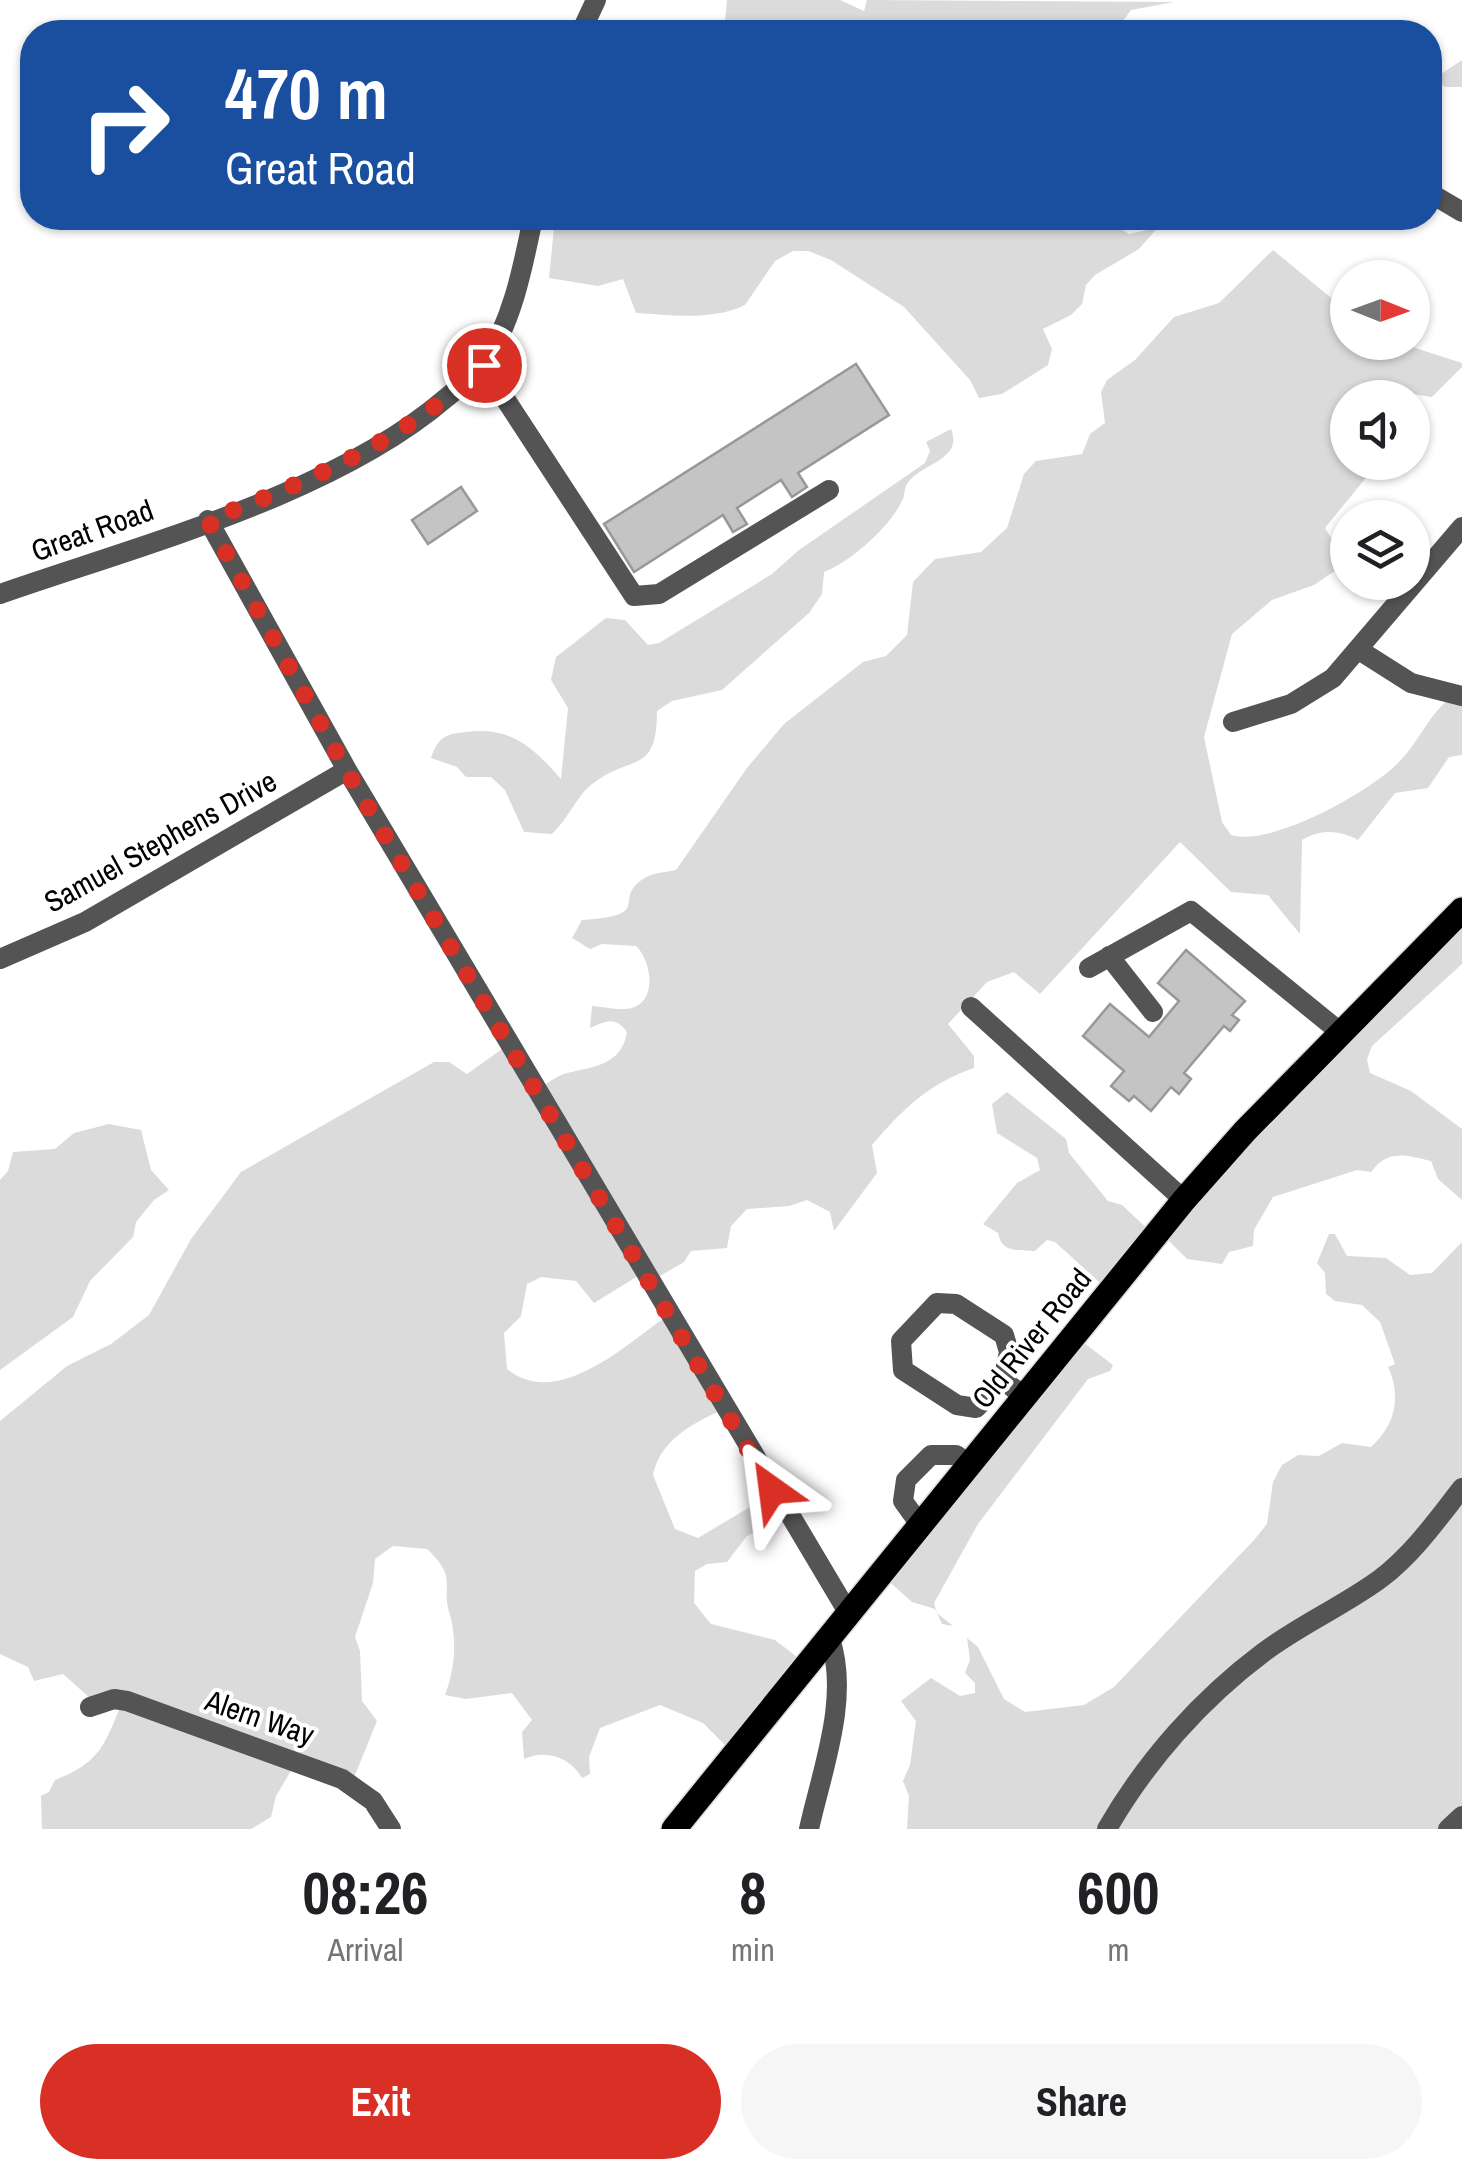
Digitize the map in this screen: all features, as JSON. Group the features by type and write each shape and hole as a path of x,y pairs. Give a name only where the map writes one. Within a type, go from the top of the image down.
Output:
{"main road":[{"name":"Old River Road","path":"674,1829 1184,1200 1340,1032 1462,910"}],"street":[{"name":"Great Road","path":"0,594 208,520 368,452 416,424 484,365 508,314 530,230"},
{"path":"484,365 634,596 659,594 829,490"},
{"path":"208,520 346,770 849,1614"},
{"path":"1232,722 1311,695 1359,650 1462,527"},
{"path":"1359,650 1411,683 1462,696"},
{"name":"Samuel Stephens Drive","path":"0,959 85,922 346,770"},
{"path":"1089,968 1184,913 1199,914 1340,1032"},
{"path":"1109,956 1153,1012"},
{"path":"972,1007 1184,1200"},
{"path":"937,1304 956,1304 1004,1335 1009,1352 1002,1380 976,1408 957,1405 903,1370 900,1341 937,1304"},
{"path":"1002,1380 1024,1397"},
{"path":"921,1526 903,1501 906,1480 931,1455 956,1454 970,1465"},
{"path":"1108,1829 1146,1771 1209,1700 1264,1652 1380,1579 1420,1542 1462,1488"},
{"path":"809,1829 836,1704 837,1660 830,1639"},
{"name":"Alern Way","path":"90,1707 114,1698 127,1701 310,1766 364,1792 391,1829"},
{"path":"1448,1829 1462,1816"}],"shaded area":[{"path":"727,0 840,0 864,11 867,0 1174,2 1131,10 1124,20 725,20"},
{"path":"1462,60 1462,87 1445,87 1442,73"},
{"path":"554,230 1122,230 1129,234 1156,230 1139,249 1095,275 1086,285 1082,304 1071,315 1043,329 1052,349 1048,365 1002,394 979,398 970,380 904,307 831,260 808,251 793,251 775,261 745,305 691,316 636,313 623,279 598,286 549,278"},
{"path":"1273,250 1330,297 1330,360 1430,360 1430,353 1462,363 1432,397 1430,380 1330,380 1330,480 1364,480 1348,500 1330,500 1330,522 1325,528 1330,536 1330,574 1314,585 1272,600 1232,634 1204,737 1222,822 1231,835 1248,837 1293,826 1342,803 1396,765 1442,705 1462,691 1462,755 1449,757 1428,788 1395,793 1358,840 1330,832 1302,840 1300,934 1268,895 1231,892 1180,842 1040,994 1014,972 987,982 948,1024 974,1056 974,1068 943,1081 917,1099 872,1145 877,1173 834,1231 830,1212 807,1200 789,1206 747,1209 731,1226 727,1248 691,1251 684,1262 648,1283 638,1276 594,1303 576,1281 541,1277 527,1284 521,1316 504,1333 507,1369 526,1380 546,1382 588,1370 663,1319 720,1411 678,1435 657,1463 653,1475 675,1529 698,1538 770,1495 782,1516 747,1536 727,1562 707,1564 695,1571 694,1603 711,1624 775,1640 805,1663 732,1752 703,1723 660,1705 600,1728 589,1757 590,1774 582,1778 557,1757 524,1759 522,1732 532,1720 512,1693 466,1699 445,1695 454,1655 446,1575 427,1549 393,1546 375,1559 373,1583 355,1637 360,1651 362,1701 377,1721 353,1780 298,1759 276,1796 271,1817 251,1829 42,1829 41,1796 49,1792 55,1780 83,1766 100,1749 123,1700 90,1698 63,1674 34,1681 28,1667 0,1654 0,1421 67,1366 111,1344 149,1315 191,1239 241,1172 434,1062 449,1062 467,1074 502,1049 532,1093 563,1074 613,1058 627,1032 610,1021 590,1028 592,1006 623,1009 640,1004 649,989 648,970 636,946 602,944 590,949 572,938 582,920 618,914 628,906 630,894 643,879 676,870 747,768 784,724 863,662 886,656 907,635 913,582 935,559 981,552 1007,528 1024,474 1036,461 1082,454 1090,434 1105,423 1101,392 1107,380 1135,360 1174,317 1219,303"},
{"path":"951,429 951,448 907,484 897,510 880,532 846,560 824,572 822,594 809,613 722,690 672,701 657,711 656,732 647,755 591,785 552,834 524,832 505,790 491,777 466,777 457,767 431,758 436,746 447,736 496,732 531,748 561,779 568,708 551,680 556,657 606,618 625,620 648,645 659,643 772,574 799,550 925,463 930,451 926,442"},
{"path":"1462,907 1462,964 1372,1046 1367,1059 1370,1073 1411,1091 1462,1129 1462,1200 1438,1179 1431,1161 1391,1157 1371,1172 1357,1170 1273,1197 1254,1230 1253,1246 1229,1252 1222,1264 1187,1259 1158,1230"},
{"path":"1007,1092 1066,1139 1069,1153 1108,1201 1122,1205 1152,1233 1107,1289 1055,1242 1047,1240 1035,1251 1011,1249 1003,1244 998,1233 983,1224 1017,1183 1040,1170 1037,1158 997,1133 992,1104"},
{"path":"109,1124 141,1130 151,1170 169,1190 154,1200 136,1222 133,1237 90,1281 73,1317 0,1370 0,1180 8,1171 13,1152 55,1149 74,1133"},
{"path":"1329,1234 1335,1234 1347,1256 1386,1258 1410,1275 1432,1273 1462,1242 1462,1829 907,1829 909,1796 903,1781 910,1765 916,1721 901,1701 931,1678 960,1696 975,1693 975,1683 965,1673 970,1660 967,1638 978,1647 1004,1699 1025,1712 1084,1705 1114,1687 1254,1540 1267,1524 1273,1482 1282,1465 1298,1455 1319,1456 1342,1443 1371,1447 1386,1429 1395,1400 1388,1367 1395,1364 1380,1322 1362,1305 1335,1301 1326,1294 1325,1273 1317,1263"},
{"path":"1075,1336 1113,1365 1110,1371 1088,1379 978,1524 934,1603 937,1613 953,1626 942,1624 935,1609 912,1602 883,1576"}],"building":[{"path":"856,364 889,415 798,473 807,487 792,497 781,480 737,508 747,524 733,532 723,515 634,572 604,524"},
{"path":"461,487 477,511 428,544 412,520"},
{"path":"1186,950 1245,1001 1232,1015 1239,1020 1230,1031 1224,1026 1184,1073 1191,1079 1179,1094 1171,1087 1151,1111 1134,1096 1129,1101 1111,1086 1124,1071 1083,1036 1110,1004 1149,1037 1179,1001 1158,983"}],"route":[{"path":"484,365 416,424 368,452 208,520 346,770 772,1490"}]}
